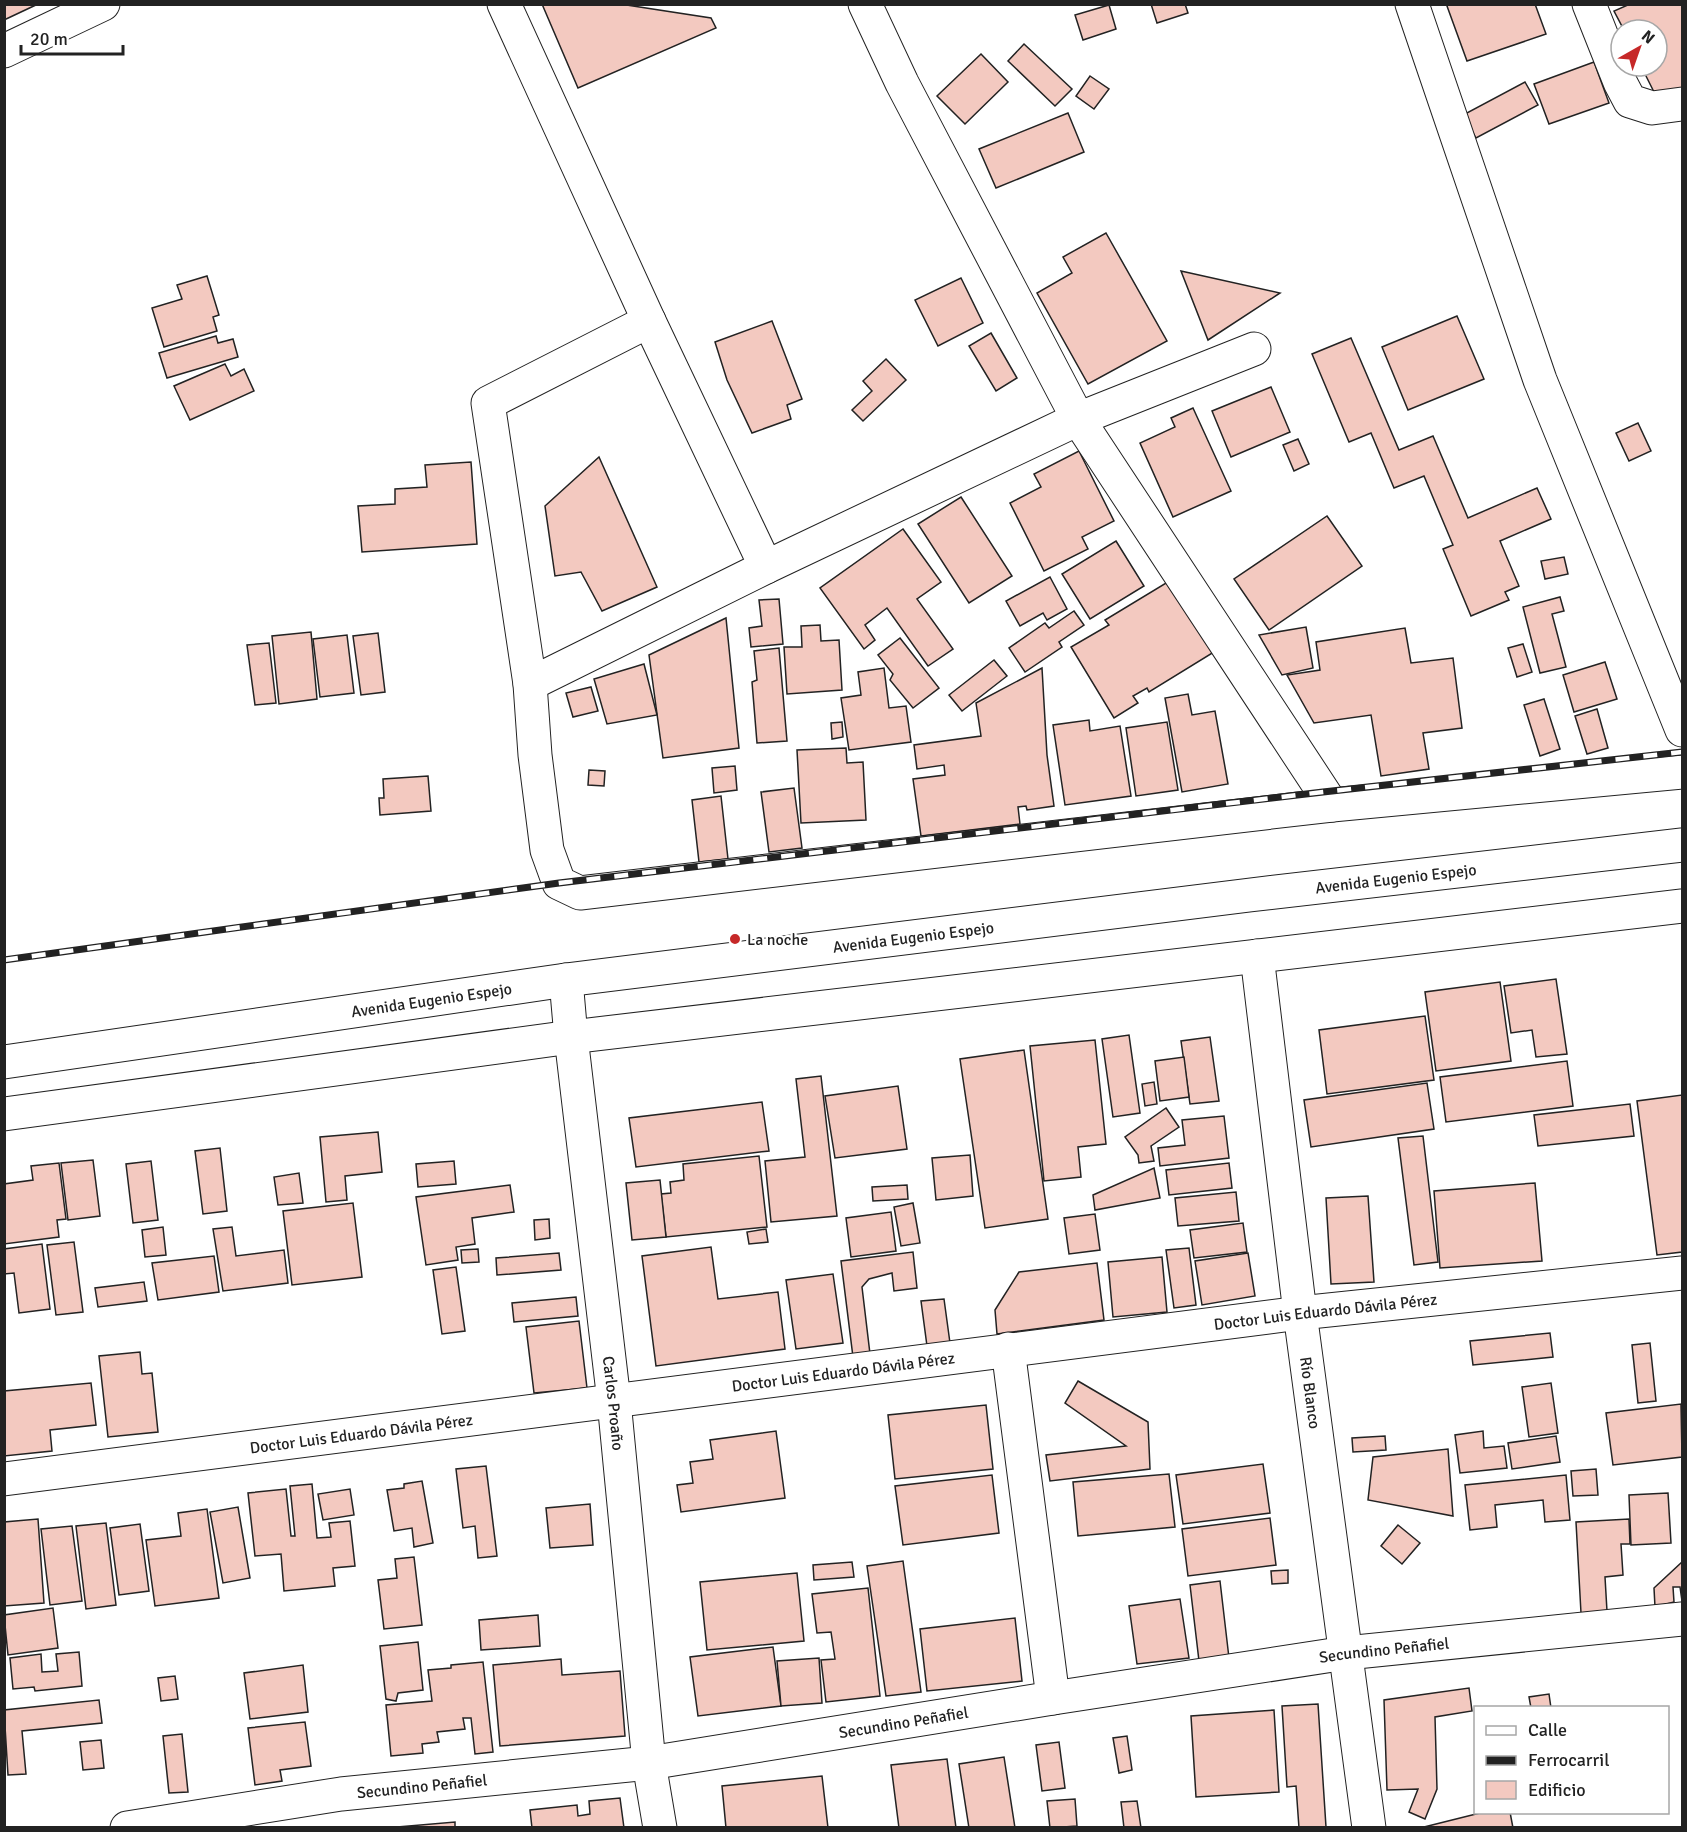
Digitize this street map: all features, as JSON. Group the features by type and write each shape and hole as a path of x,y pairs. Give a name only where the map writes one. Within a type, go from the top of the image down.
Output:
{"street":[{"path":"4,51 103,4"},
{"path":"504,4 649,321 766,567"},
{"path":"865,4 902,83 1078,419 1332,805"},
{"path":"1412,4 1539,380 1683,730"},
{"path":"1589,4 1620,82 1630,101 1652,108 1683,104"},
{"path":"649,321 488,403 530,684 535,755 547,850 559,884 580,893 1332,805 1683,771"},
{"path":"530,684 766,567 1078,419 1254,349"},
{"name":"Avenida Eugenio Espejo","path":"4,1062 566,980 1238,896 1683,845"},
{"path":"4,1114 571,1037 1683,906"},
{"name":"Río Blanco","path":"1257,956 1300,1312 1369,1827"},
{"name":"Carlos Proaño","path":"566,980 614,1401 649,1763 660,1827"},
{"name":"Doctor Luis Eduardo Dávila Pérez","path":"4,1479 1300,1312 1683,1273"},
{"path":"1008,1349 1053,1698"},
{"name":"Secundino Peñafiel","path":"127,1827 168,1825 342,1794 649,1763 1346,1653 1683,1619"}],"building":[{"path":"4,4 38,4 4,20"},
{"path":"542,4 620,4 711,18 716,28 578,88"},
{"path":"1151,4 1185,4 1188,13 1157,23"},
{"path":"1450,4 1535,4 1546,34 1467,61 1447,6"},
{"path":"1630,4 1682,4 1682,91 1656,96 1647,78 1669,78 1669,18 1618,18 1614,11"},
{"path":"1109,5 1116,29 1083,40 1075,15"},
{"path":"1024,44 1072,89 1055,106 1008,61"},
{"path":"981,54 1008,82 965,124 937,96"},
{"path":"1594,62 1609,103 1549,124 1534,84"},
{"path":"1090,76 1109,89 1094,109 1076,96"},
{"path":"1525,82 1538,105 1476,138 1463,115"},
{"path":"1068,113 1084,152 996,188 979,149"},
{"path":"1106,233 1167,341 1088,384 1037,293 1072,273 1063,257"},
{"path":"1181,271 1280,293 1208,340"},
{"path":"207,276 219,315 213,317 217,331 164,347 152,308 182,299 177,285"},
{"path":"961,278 983,323 938,346 915,300"},
{"path":"1457,316 1484,379 1408,410 1382,347"},
{"path":"772,321 802,399 787,405 791,419 752,433 727,380 715,342"},
{"path":"991,333 1017,378 996,391 969,346"},
{"path":"216,336 218,343 233,339 238,357 167,378 159,353"},
{"path":"1351,338 1399,450 1433,436 1468,518 1537,488 1551,519 1500,541 1519,586 1505,592 1509,600 1471,616 1443,549 1453,545 1424,476 1394,488 1371,433 1349,442 1312,354"},
{"path":"886,359 906,380 863,421 852,410 872,391 863,381"},
{"path":"225,364 231,376 244,369 254,391 190,420 174,386"},
{"path":"1271,387 1290,432 1231,457 1212,411"},
{"path":"1193,408 1231,491 1173,517 1140,443 1175,427 1171,418"},
{"path":"1638,423 1651,451 1629,461 1616,433"},
{"path":"1298,439 1309,464 1294,471 1283,445"},
{"path":"1079,451 1114,521 1082,537 1088,549 1044,571 1010,503 1041,487 1034,474"},
{"path":"599,457 657,587 602,611 581,572 555,576 545,506"},
{"path":"471,462 477,544 362,552 358,506 395,504 395,489 427,487 425,465"},
{"path":"961,497 1012,576 969,603 918,524"},
{"path":"1327,516 1362,566 1269,630 1234,579"},
{"path":"903,529 941,582 917,599 953,649 928,666 887,608 865,625 875,640 864,649 820,588"},
{"path":"1116,541 1144,586 1090,619 1062,574"},
{"path":"1564,557 1568,574 1545,579 1541,561"},
{"path":"1050,577 1067,609 1047,620 1043,613 1020,626 1006,601"},
{"path":"1171,580 1214,652 1149,692 1147,688 1133,696 1138,703 1114,718 1071,647 1109,625 1105,620"},
{"path":"1560,597 1564,611 1552,614 1566,667 1540,673 1523,607"},
{"path":"779,599 783,644 751,647 749,628 762,626 759,600"},
{"path":"1074,611 1084,625 1059,642 1062,647 1025,672 1009,648 1045,623 1049,628"},
{"path":"726,618 739,748 663,758 649,655"},
{"path":"820,625 821,641 839,640 842,690 787,694 784,647 802,647 801,626"},
{"path":"1306,627 1313,668 1282,675 1259,635"},
{"path":"1405,628 1411,663 1453,658 1462,728 1423,733 1429,769 1381,776 1371,715 1314,723 1287,675 1320,670 1316,642"},
{"path":"311,632 317,699 279,704 272,636"},
{"path":"378,633 385,692 361,695 353,636"},
{"path":"347,635 354,693 320,697 313,639"},
{"path":"900,638 939,688 913,708 890,680 893,674 878,655"},
{"path":"269,643 276,703 255,705 247,645"},
{"path":"1523,644 1532,672 1517,677 1508,648"},
{"path":"779,648 787,741 757,743 752,682 757,680 754,651"},
{"path":"994,660 1007,676 962,711 949,695"},
{"path":"1605,662 1617,699 1574,712 1563,675"},
{"path":"644,664 657,715 607,724 594,679"},
{"path":"884,668 889,708 906,706 911,742 849,750 841,698 861,695 858,672"},
{"path":"1042,668 1047,755 1054,806 1027,810 1026,806 1018,807 1020,824 921,836 913,779 945,775 944,765 917,769 914,745 981,736 976,703"},
{"path":"591,687 598,711 573,717 566,693"},
{"path":"1188,694 1192,715 1215,711 1228,784 1182,792 1165,698"},
{"path":"1544,699 1560,749 1540,756 1524,705"},
{"path":"1597,709 1608,748 1587,754 1575,716"},
{"path":"1089,720 1090,731 1120,726 1131,796 1065,805 1053,725"},
{"path":"842,722 843,737 832,739 831,723"},
{"path":"1167,722 1178,790 1136,796 1126,728"},
{"path":"846,748 847,763 863,762 866,820 801,823 797,750"},
{"path":"735,766 737,790 714,793 712,768"},
{"path":"589,770 605,771 604,786 588,785"},
{"path":"428,776 431,811 380,815 379,798 384,798 383,779"},
{"path":"794,788 802,848 769,852 761,792"},
{"path":"721,796 728,859 699,862 692,800"},
{"path":"1556,979 1567,1054 1536,1057 1532,1030 1511,1033 1504,986"},
{"path":"1500,982 1511,1061 1436,1071 1425,992"},
{"path":"1425,1016 1434,1080 1327,1094 1319,1030"},
{"path":"1129,1035 1140,1113 1113,1117 1102,1039"},
{"path":"1210,1037 1219,1101 1190,1104 1181,1041"},
{"path":"1095,1040 1106,1144 1078,1147 1081,1177 1044,1181 1030,1046"},
{"path":"1024,1050 1048,1219 985,1228 960,1059"},
{"path":"1184,1057 1189,1097 1160,1101 1155,1061"},
{"path":"1567,1061 1573,1106 1446,1122 1440,1077"},
{"path":"821,1076 837,1216 771,1222 765,1161 805,1157 796,1079"},
{"path":"1154,1082 1157,1104 1145,1106 1142,1084"},
{"path":"1427,1083 1434,1129 1311,1147 1304,1100"},
{"path":"898,1086 907,1149 835,1158 825,1096"},
{"path":"1682,1095 1682,1252 1657,1255 1637,1101"},
{"path":"762,1102 769,1151 636,1167 629,1118"},
{"path":"1630,1104 1634,1136 1538,1146 1534,1115"},
{"path":"1166,1108 1179,1127 1151,1146 1154,1161 1139,1163 1138,1155 1125,1137"},
{"path":"1224,1116 1229,1158 1160,1166 1158,1148 1185,1145 1182,1120"},
{"path":"378,1132 382,1172 345,1176 347,1200 326,1202 320,1137"},
{"path":"1423,1136 1438,1262 1414,1265 1398,1138"},
{"path":"220,1148 227,1211 203,1214 195,1151"},
{"path":"970,1155 973,1196 936,1200 932,1158"},
{"path":"759,1156 767,1227 666,1237 661,1194 671,1193 670,1182 684,1180 683,1164"},
{"path":"93,1160 100,1216 68,1220 61,1163"},
{"path":"151,1161 158,1220 133,1223 126,1164"},
{"path":"454,1161 456,1184 418,1187 416,1164"},
{"path":"59,1163 66,1219 57,1220 59,1237 4,1244 4,1184 33,1180 31,1166"},
{"path":"1229,1163 1232,1188 1169,1195 1166,1170"},
{"path":"1154,1168 1160,1198 1095,1210 1093,1195"},
{"path":"299,1173 303,1203 278,1205 274,1177"},
{"path":"660,1180 666,1237 632,1240 626,1183"},
{"path":"1535,1183 1542,1261 1440,1268 1434,1191"},
{"path":"510,1185 514,1212 472,1218 475,1244 456,1247 458,1260 426,1265 416,1197"},
{"path":"907,1185 908,1199 873,1201 872,1187"},
{"path":"1236,1192 1239,1221 1178,1226 1175,1198"},
{"path":"1368,1196 1374,1282 1331,1284 1326,1198"},
{"path":"353,1203 362,1277 292,1285 283,1211"},
{"path":"913,1203 920,1243 901,1246 894,1207"},
{"path":"891,1212 896,1251 851,1257 846,1218"},
{"path":"1095,1214 1100,1250 1069,1254 1064,1218"},
{"path":"549,1219 550,1238 535,1240 534,1220"},
{"path":"1243,1223 1247,1252 1194,1258 1190,1230"},
{"path":"163,1227 166,1255 145,1257 142,1230"},
{"path":"232,1227 236,1256 284,1250 288,1283 223,1291 213,1229"},
{"path":"766,1229 768,1242 749,1244 747,1232"},
{"path":"74,1242 83,1312 56,1315 47,1245"},
{"path":"42,1244 50,1309 19,1313 14,1273 4,1274 4,1249"},
{"path":"711,1247 718,1299 778,1292 785,1349 656,1366 642,1256"},
{"path":"1189,1248 1196,1305 1174,1308 1166,1250"},
{"path":"478,1249 479,1262 462,1263 461,1250"},
{"path":"913,1252 917,1288 894,1291 892,1273 869,1279 862,1287 870,1354 853,1357 841,1261"},
{"path":"559,1253 561,1270 497,1275 496,1258"},
{"path":"1248,1253 1255,1296 1202,1305 1195,1261"},
{"path":"214,1256 219,1292 158,1300 152,1263"},
{"path":"1162,1257 1167,1312 1113,1317 1108,1262"},
{"path":"1097,1263 1104,1320 997,1334 995,1310 1019,1272"},
{"path":"456,1267 465,1331 442,1334 433,1270"},
{"path":"833,1274 843,1343 796,1349 786,1280"},
{"path":"144,1282 147,1301 98,1307 95,1288"},
{"path":"576,1297 578,1316 514,1322 512,1303"},
{"path":"944,1299 950,1343 927,1346 921,1301"},
{"path":"579,1321 587,1388 534,1393 526,1327"},
{"path":"1550,1333 1553,1357 1473,1365 1470,1341"},
{"path":"1650,1343 1656,1401 1638,1403 1632,1345"},
{"path":"140,1352 142,1374 152,1373 158,1432 108,1437 99,1356"},
{"path":"1078,1381 1148,1422 1150,1469 1050,1481 1046,1455 1126,1446 1065,1403"},
{"path":"91,1383 96,1425 50,1430 52,1451 4,1456 4,1391"},
{"path":"1551,1383 1558,1433 1529,1437 1522,1387"},
{"path":"1681,1404 1682,1457 1613,1465 1606,1413"},
{"path":"986,1405 993,1469 895,1479 888,1415"},
{"path":"776,1431 785,1498 681,1512 677,1485 693,1483 690,1462 713,1459 710,1440"},
{"path":"1483,1431 1484,1448 1504,1446 1507,1468 1460,1473 1455,1435"},
{"path":"1385,1436 1386,1450 1353,1452 1352,1438"},
{"path":"1556,1436 1560,1462 1512,1469 1508,1443"},
{"path":"1448,1449 1453,1516 1368,1500 1373,1457"},
{"path":"1263,1464 1270,1513 1183,1524 1176,1475"},
{"path":"486,1466 497,1556 478,1558 475,1526 463,1528 456,1469"},
{"path":"1596,1469 1598,1495 1573,1496 1571,1471"},
{"path":"1169,1474 1175,1527 1078,1536 1073,1482"},
{"path":"992,1475 999,1533 903,1545 895,1486"},
{"path":"1566,1475 1570,1520 1545,1522 1543,1500 1495,1505 1497,1527 1470,1530 1465,1485"},
{"path":"422,1481 433,1543 414,1547 412,1528 394,1531 387,1490 404,1488 404,1484"},
{"path":"312,1484 317,1538 331,1537 329,1523 350,1521 355,1566 333,1568 335,1586 284,1591 281,1554 255,1556 248,1493 286,1489 291,1536 295,1536 290,1486"},
{"path":"350,1489 354,1515 323,1520 318,1494"},
{"path":"1668,1493 1671,1543 1631,1545 1629,1495"},
{"path":"590,1504 593,1545 550,1548 546,1508"},
{"path":"238,1507 250,1578 223,1583 210,1512"},
{"path":"207,1509 219,1598 155,1606 146,1540 181,1536 178,1513"},
{"path":"1270,1518 1276,1565 1188,1576 1182,1529"},
{"path":"38,1519 44,1603 4,1606 4,1522"},
{"path":"1629,1519 1630,1544 1621,1544 1623,1575 1605,1577 1607,1611 1581,1613 1576,1522"},
{"path":"106,1523 116,1605 86,1609 76,1526"},
{"path":"140,1524 149,1591 119,1595 110,1528"},
{"path":"1398,1525 1420,1543 1402,1564 1381,1546"},
{"path":"72,1526 82,1601 50,1605 41,1529"},
{"path":"414,1557 422,1625 384,1629 378,1580 397,1578 395,1559"},
{"path":"903,1561 921,1692 886,1696 867,1566"},
{"path":"852,1562 854,1577 814,1580 813,1565"},
{"path":"1682,1562 1682,1601 1680,1587 1673,1587 1674,1602 1655,1607 1654,1588"},
{"path":"1288,1570 1288,1583 1272,1584 1271,1571"},
{"path":"797,1573 804,1641 707,1650 700,1582"},
{"path":"1220,1581 1229,1658 1199,1661 1190,1585"},
{"path":"868,1588 880,1696 826,1702 821,1660 835,1659 831,1632 817,1633 812,1594"},
{"path":"1180,1599 1189,1658 1137,1664 1129,1606"},
{"path":"53,1608 58,1648 8,1655 4,1615"},
{"path":"538,1615 540,1646 481,1650 479,1620"},
{"path":"1015,1618 1022,1681 927,1691 920,1629"},
{"path":"418,1642 423,1690 398,1693 396,1701 386,1699 380,1646"},
{"path":"773,1647 781,1706 698,1716 690,1657"},
{"path":"79,1652 82,1686 35,1691 34,1687 13,1689 10,1658 41,1654 42,1672 58,1671 56,1654"},
{"path":"819,1658 822,1703 781,1706 777,1661"},
{"path":"561,1659 562,1675 620,1671 625,1736 500,1746 493,1665"},
{"path":"483,1662 493,1752 475,1754 471,1718 463,1718 465,1729 437,1732 439,1742 422,1744 423,1753 391,1756 386,1705 432,1701 428,1670"},
{"path":"303,1665 308,1712 250,1719 244,1673"},
{"path":"175,1676 178,1699 161,1701 158,1678"},
{"path":"1469,1688 1472,1711 1435,1717 1437,1789 1425,1819 1409,1812 1418,1789 1387,1790 1384,1700"},
{"path":"1549,1694 1551,1706 1531,1706 1529,1697"},
{"path":"99,1700 102,1723 22,1731 26,1774 8,1775 4,1710"},
{"path":"1318,1704 1326,1827 1299,1828 1296,1786 1287,1787 1282,1706"},
{"path":"1274,1710 1279,1792 1196,1797 1191,1716"},
{"path":"305,1722 311,1766 280,1770 282,1781 255,1785 248,1728"},
{"path":"182,1734 188,1792 169,1793 163,1736"},
{"path":"1127,1736 1132,1770 1119,1773 1113,1738"},
{"path":"101,1740 104,1768 83,1770 80,1742"},
{"path":"1059,1742 1065,1788 1042,1791 1036,1745"},
{"path":"1004,1757 1015,1828 969,1828 959,1764"},
{"path":"947,1759 956,1828 899,1828 891,1765"},
{"path":"822,1776 828,1828 726,1828 722,1786"},
{"path":"620,1798 624,1828 532,1828 530,1810 577,1805 578,1816 590,1814 589,1801"},
{"path":"1075,1799 1077,1826 1050,1828 1047,1801"},
{"path":"1137,1801 1141,1828 1124,1828 1121,1802"},
{"path":"1476,1814 1510,1814 1513,1828 1420,1828"},
{"path":"455,1822 455,1828 397,1827"}],"railway":[{"path":"4,960 559,883 1323,792 1682,752"}],"place":[{"name":"La noche","path":"735,939"}]}
